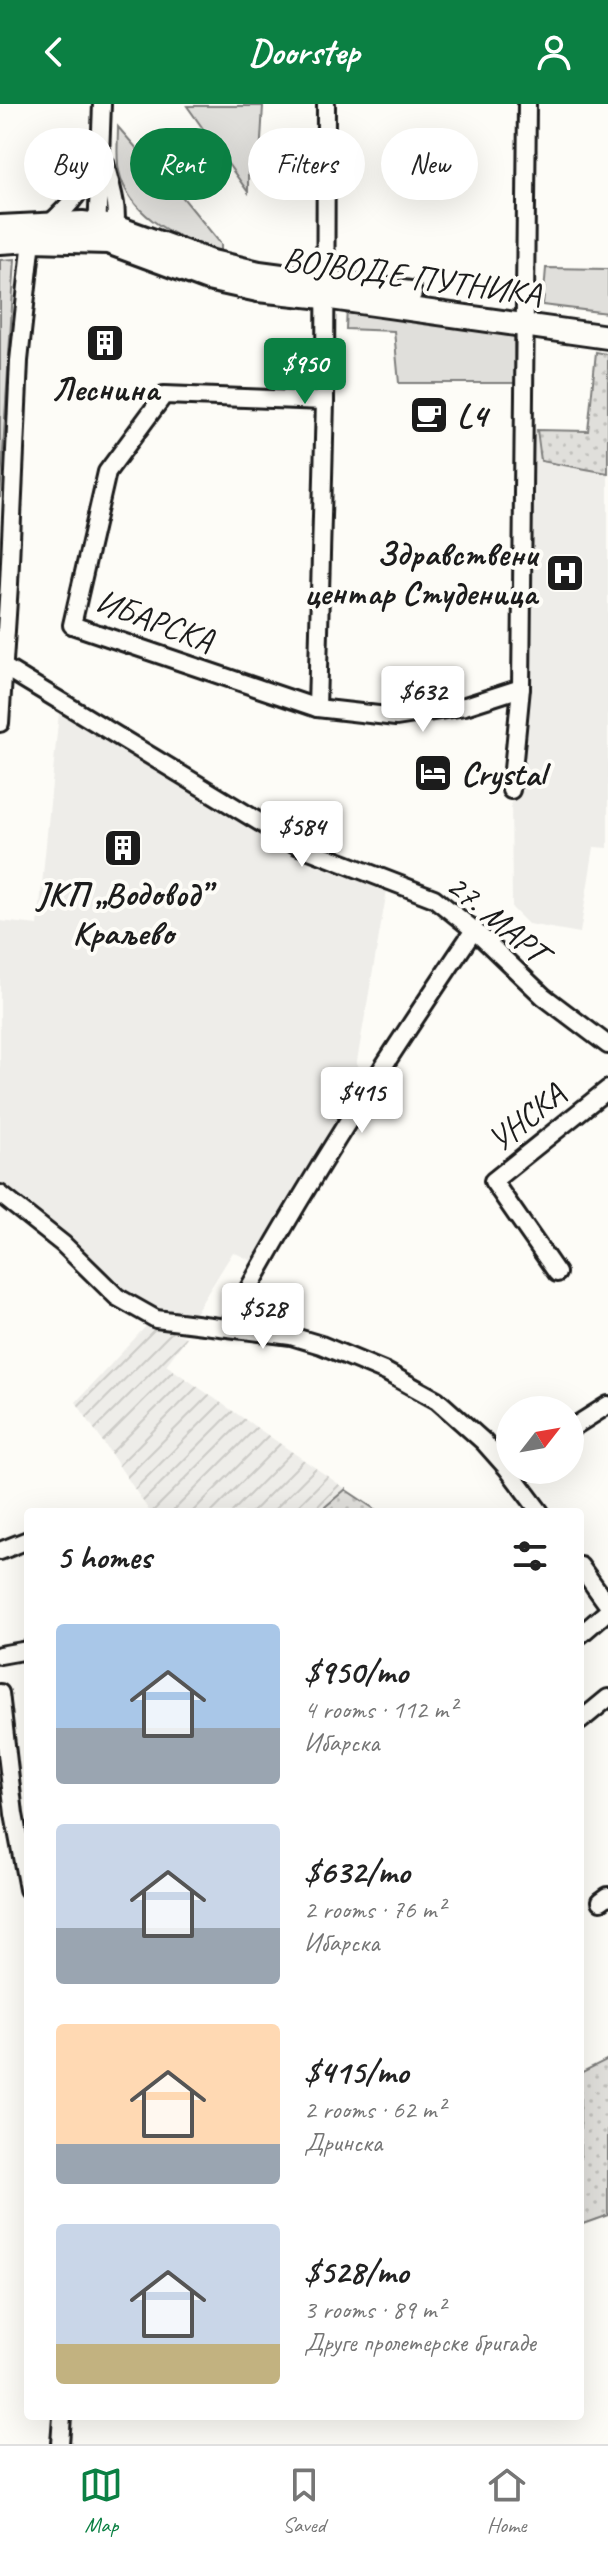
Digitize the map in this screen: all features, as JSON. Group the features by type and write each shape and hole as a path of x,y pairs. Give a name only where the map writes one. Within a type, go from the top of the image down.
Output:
{"main road":[{"path":"0,227 38,229"},
{"name":"ВОЈВОДЕ ПУТНИКА","path":"38,229 104,233 210,271 259,273 324,289 525,318 608,337"},
{"path":"0,242 38,229"},
{"name":"ВОЈВОДЕ ПУТНИКА","path":"525,318 608,323"}],"street":[{"path":"101,128 102,104"},
{"path":"317,708 325,401 326,104"},
{"path":"511,790 521,688 527,104"},
{"path":"0,723 19,361 38,229 72,200"},
{"path":"103,200 104,233"},
{"name":"ИБАРСКА","path":"325,401 164,395 107,472 72,625 317,708 396,717 465,706 521,688"},
{"name":"27. МАРТ","path":"4,667 299,846 434,898 474,930 543,996 608,1045"},
{"path":"228,1327 261,1265 366,1090 474,930"},
{"name":"УНСКА","path":"557,1273 493,1181 608,1089"},
{"path":"0,1194 63,1244 117,1297 156,1319 291,1336 321,1345 386,1372 437,1400 496,1454"},
{"path":"584,1420 608,1405"},
{"path":"521,1484 537,1508"},
{"path":"0,1551 24,1542"},
{"path":"584,1572 608,1605"},
{"path":"584,1632 608,1611"},
{"path":"0,1655 24,1651"},
{"path":"0,1693 14,1814 24,1868"},
{"path":"584,1718 608,1698"},
{"path":"60,2444 62,2420"}],"shaded area":[{"path":"187,106 263,106 262,128 248,128 248,192 232,169 232,128 203,128"},
{"path":"118,127 130,141 130,196 119,171"},
{"path":"185,200 221,244 221,256 159,225 134,202"},
{"path":"15,259 0,498 0,260"},
{"path":"546,268 608,269 608,313 543,305"},
{"path":"347,307 514,334 515,383 399,383 394,331 346,329"},
{"name":"Здравствени центар Студеница","path":"596,352 608,354 608,848 594,847 580,933 528,924 512,908 511,790 524,429 588,432"},
{"path":"596,352 608,354 608,473 541,461 537,430 588,431"},
{"path":"60,702 299,846 389,879 357,1061 361,1088 261,1265 233,1252 189,1323 156,1319 0,1193 0,921 38,925"},
{"path":"148,1324 187,1337 166,1365 346,1489 324,1508 147,1508 76,1402"},
{"path":"346,1489 373,1508 324,1508"},
{"path":"608,2059 608,2215 584,2224 584,2071"}],"place":[{"name":"Леснина","path":"105,343"},
{"name":"L4","path":"429,415"},
{"name":"Здравствени центар Студеница","path":"565,573"},
{"name":"Crystal","path":"433,773"},
{"name":"ЈКП „Водовод” Краљево","path":"123,848"}]}
